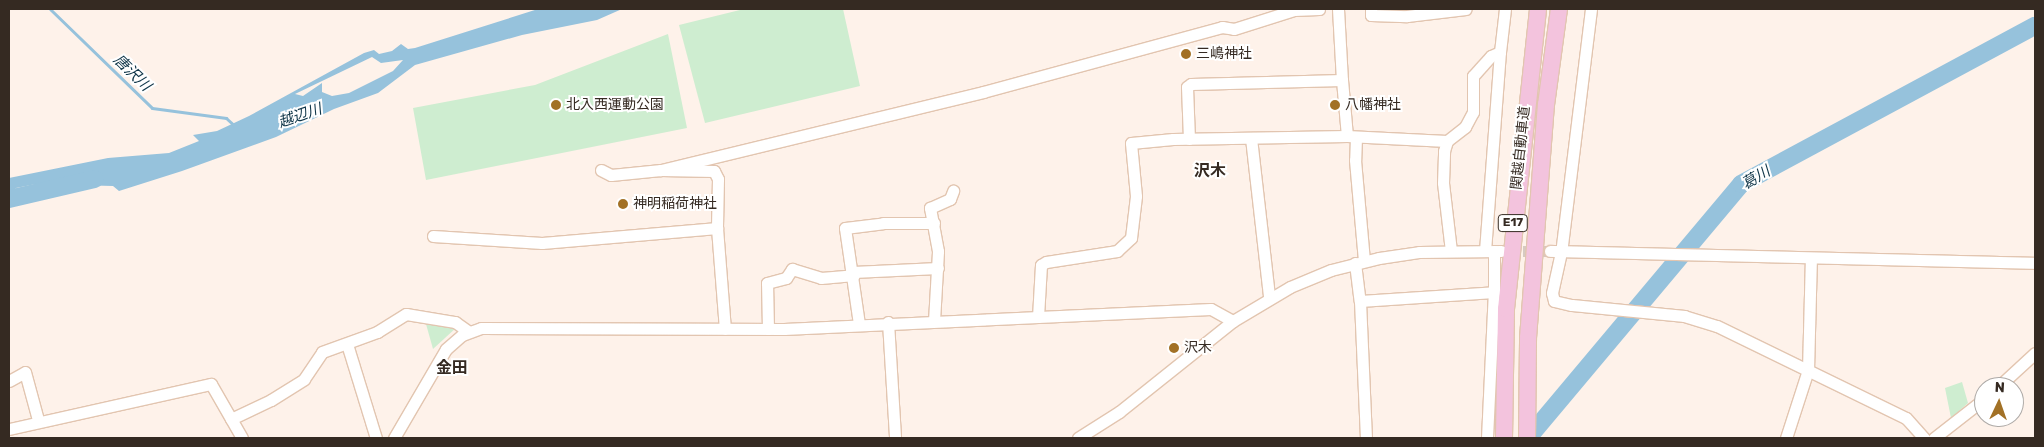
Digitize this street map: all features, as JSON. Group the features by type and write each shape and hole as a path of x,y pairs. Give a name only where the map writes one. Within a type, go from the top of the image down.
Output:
{"highway":[{"name":"関越自動車道","path":"1504,438 1508,290 1538,9"},
{"name":"関越自動車道","path":"1527,438 1528,338 1546,105 1559,9"}],"street":[{"path":"601,170 612,175 661,170 983,92 1222,27 1234,28 1294,10 1319,9"},
{"path":"1338,9 1342,80 1354,160 1366,438"},
{"path":"1370,9 1371,15 1407,16 1466,9"},
{"path":"1487,438 1494,292 1500,52 1505,9"},
{"path":"1591,9 1556,252 1552,293 1554,300 1608,309 1660,313 1697,319 1717,326 1906,418 1924,438"},
{"path":"1038,317 1041,265 1046,262 1117,251 1131,238 1136,196 1131,143 1189,139 1351,137 1447,141 1465,126 1472,112 1473,76 1491,56 1500,52"},
{"path":"1189,139 1187,87 1191,84 1342,80"},
{"path":"1251,138 1270,297"},
{"path":"1447,141 1443,183 1451,251"},
{"path":"661,170 714,172 718,179 716,228 725,329"},
{"path":"934,321 938,268 934,223 930,208 950,199 953,191"},
{"path":"859,324 845,228 883,222 934,223"},
{"path":"434,236 542,242 716,228"},
{"path":"1078,438 1119,412 1233,320 1270,297 1359,262 1419,252 1494,251"},
{"path":"1556,252 2035,263"},
{"path":"1786,438 1808,370 1811,258"},
{"path":"768,329 767,283 786,278 792,269 821,278 938,268"},
{"path":"1360,301 1494,292"},
{"path":"394,438 441,356 468,331 503,327 768,329 888,322 1211,309 1233,320"},
{"path":"231,418 271,400 304,379 322,352 377,332 406,314 456,322 468,331"},
{"path":"888,322 894,438"},
{"path":"347,344 376,438"},
{"path":"2009,377 2035,352"},
{"path":"9,380 25,372 38,420"},
{"path":"9,429 38,420 210,384 242,438"},
{"path":"1934,438 1974,406"}],"green space":[{"name":"北入西運動公園","path":"744,9 843,9 860,86 705,123 679,25"},
{"name":"北入西運動公園","path":"668,34 687,128 426,180 413,108 535,85"},
{"path":"429,321 457,327 433,349 426,324"},
{"path":"1962,382 1968,403 1951,418 1945,388"}],"water":[{"path":"538,9 622,9 597,20 522,35 415,65 378,93 334,109 276,137 182,171 119,191 113,186 36,184 16,188 9,196 9,178 108,158 169,153 199,141 193,135 217,131 249,116 364,53 374,50 379,54 392,51 401,44 408,49","holes":["372,57 381,63 403,60 393,71 349,93 332,96 322,92 322,83 303,96 295,94"]}],"waterway":[{"name":"唐沢川","path":"50,9 152,108 226,118 235,126"},
{"name":"葛川","path":"1528,438 1741,184 2035,26"},
{"name":"越辺川","path":"9,199 95,179"}],"tunnel":[{"path":"1506,251 1550,251"}],"place":[{"name":"三嶋神社","path":"1186,54"},
{"name":"北入西運動公園","path":"556,105"},
{"name":"八幡神社","path":"1335,105"},
{"name":"神明稲荷神社","path":"623,204"},
{"name":"沢木","path":"1174,348"}],"district":[{"name":"沢木","path":"1210,171"},
{"name":"金田","path":"452,368"}]}
